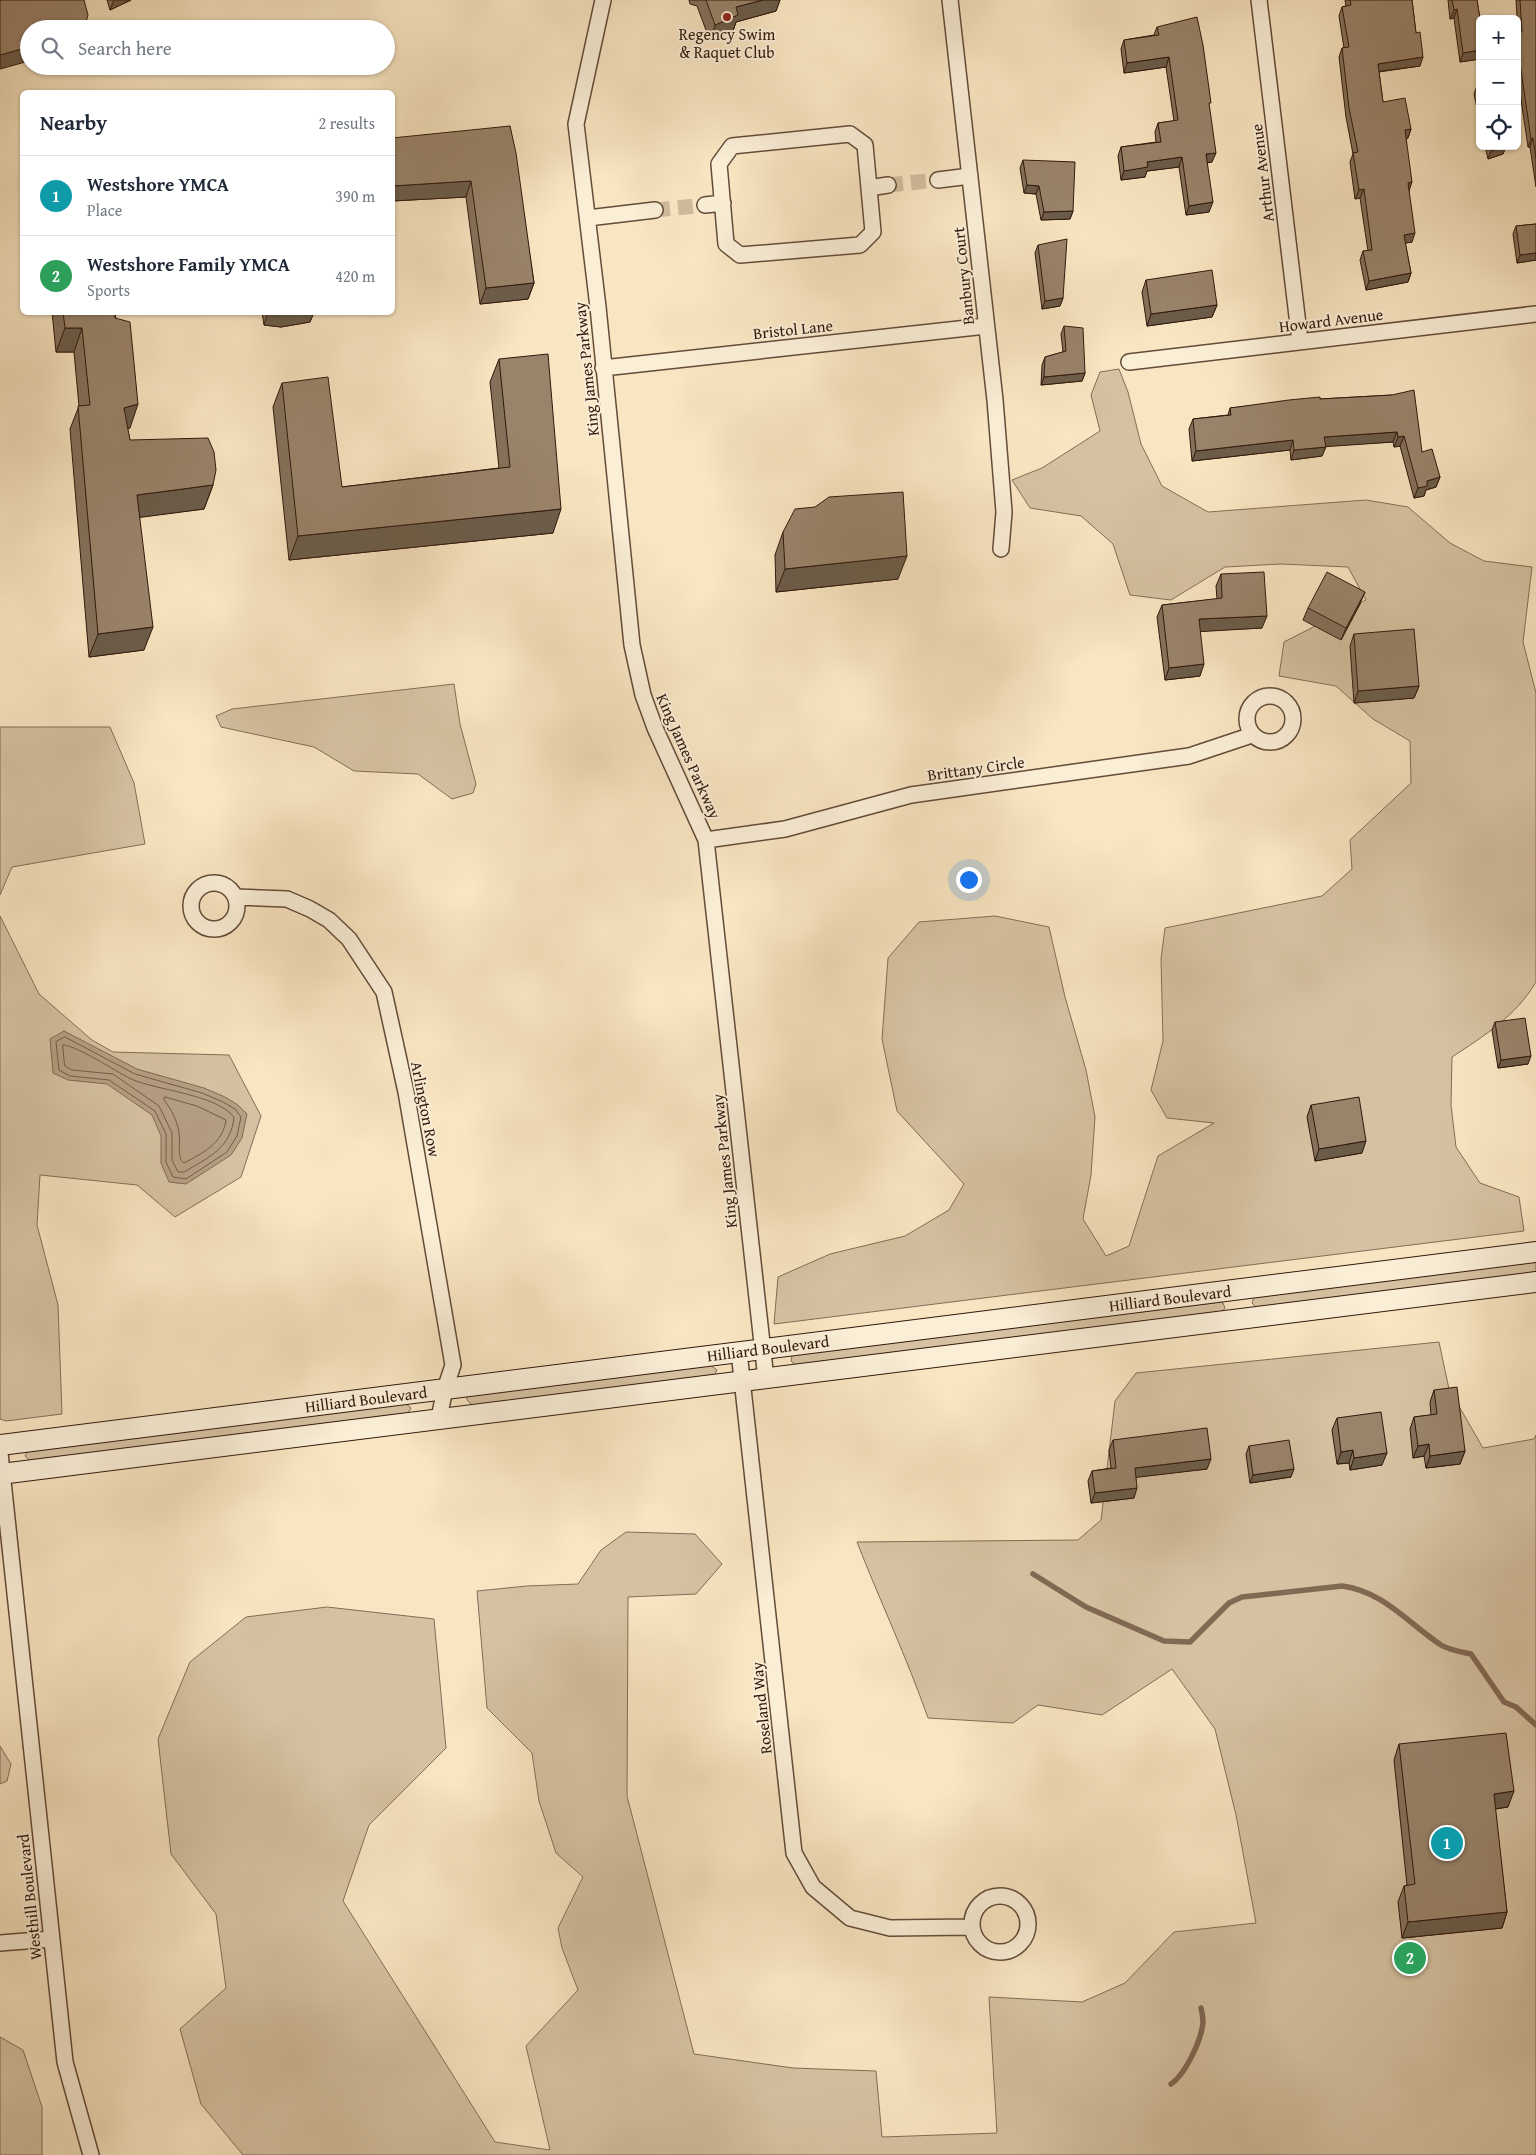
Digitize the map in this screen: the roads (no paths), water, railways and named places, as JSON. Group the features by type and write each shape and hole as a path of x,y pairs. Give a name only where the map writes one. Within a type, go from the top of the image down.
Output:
{"main road":[{"name":"Hilliard Boulevard","path":"0,1445 1536,1252"},
{"name":"Hilliard Boulevard","path":"0,1474 1536,1282"}],"street":[{"name":"King James Parkway","path":"603,0 576,124 588,218 632,645 641,687 655,728 706,840 766,1379"},
{"name":"Banbury Court","path":"950,0 995,400 1004,512 1001,550"},
{"name":"Arthur Avenue","path":"1259,0 1300,341"},
{"path":"850,134 865,145 873,232 860,245 740,255 726,244 723,203 719,164 732,146 850,134"},
{"path":"938,180 970,176"},
{"path":"869,188 888,185"},
{"path":"705,205 723,203"},
{"path":"588,218 656,210"},
{"name":"Howard Avenue","path":"1129,362 1536,314"},
{"name":"Bristol Lane","path":"603,368 986,326"},
{"name":"Brittany Circle","path":"706,840 785,829 912,795 1189,756 1252,735"},
{"name":"Arlington Row","path":"236,897 287,899 310,909 328,920 349,939 384,992 406,1092 453,1365 445,1389 439,1418"},
{"name":"Roseland Way","path":"739,1352 744,1382 794,1853 813,1886 850,1918 890,1928 971,1927"},
{"name":"Westhill Boulevard","path":"0,1453 0,1474 65,2062 91,2155"},
{"path":"0,1943 51,1939"}],"water":[{"path":"64,1031 137,1069 204,1088 238,1105 247,1114 242,1138 231,1155 186,1184 169,1182 161,1163 161,1136 152,1115 107,1084 68,1080 53,1073 50,1039"}],"waterway":[{"path":"1033,1574 1086,1607 1164,1641 1190,1642 1229,1603 1242,1597 1342,1586 1357,1589 1383,1601 1441,1645 1452,1650 1471,1654 1504,1702 1516,1707 1536,1725"},
{"path":"1171,2084 1182,2073 1196,2048 1203,2023 1201,2008"}],"tunnel":[{"path":"888,185 938,180"},
{"path":"655,210 705,205"}],"place":[{"name":"Regency Swim & Raquet Club","path":"727,17"},
{"name":"Westshore YMCA","path":"1447,1843"},
{"name":"Westshore Family YMCA","path":"1410,1958"}]}
